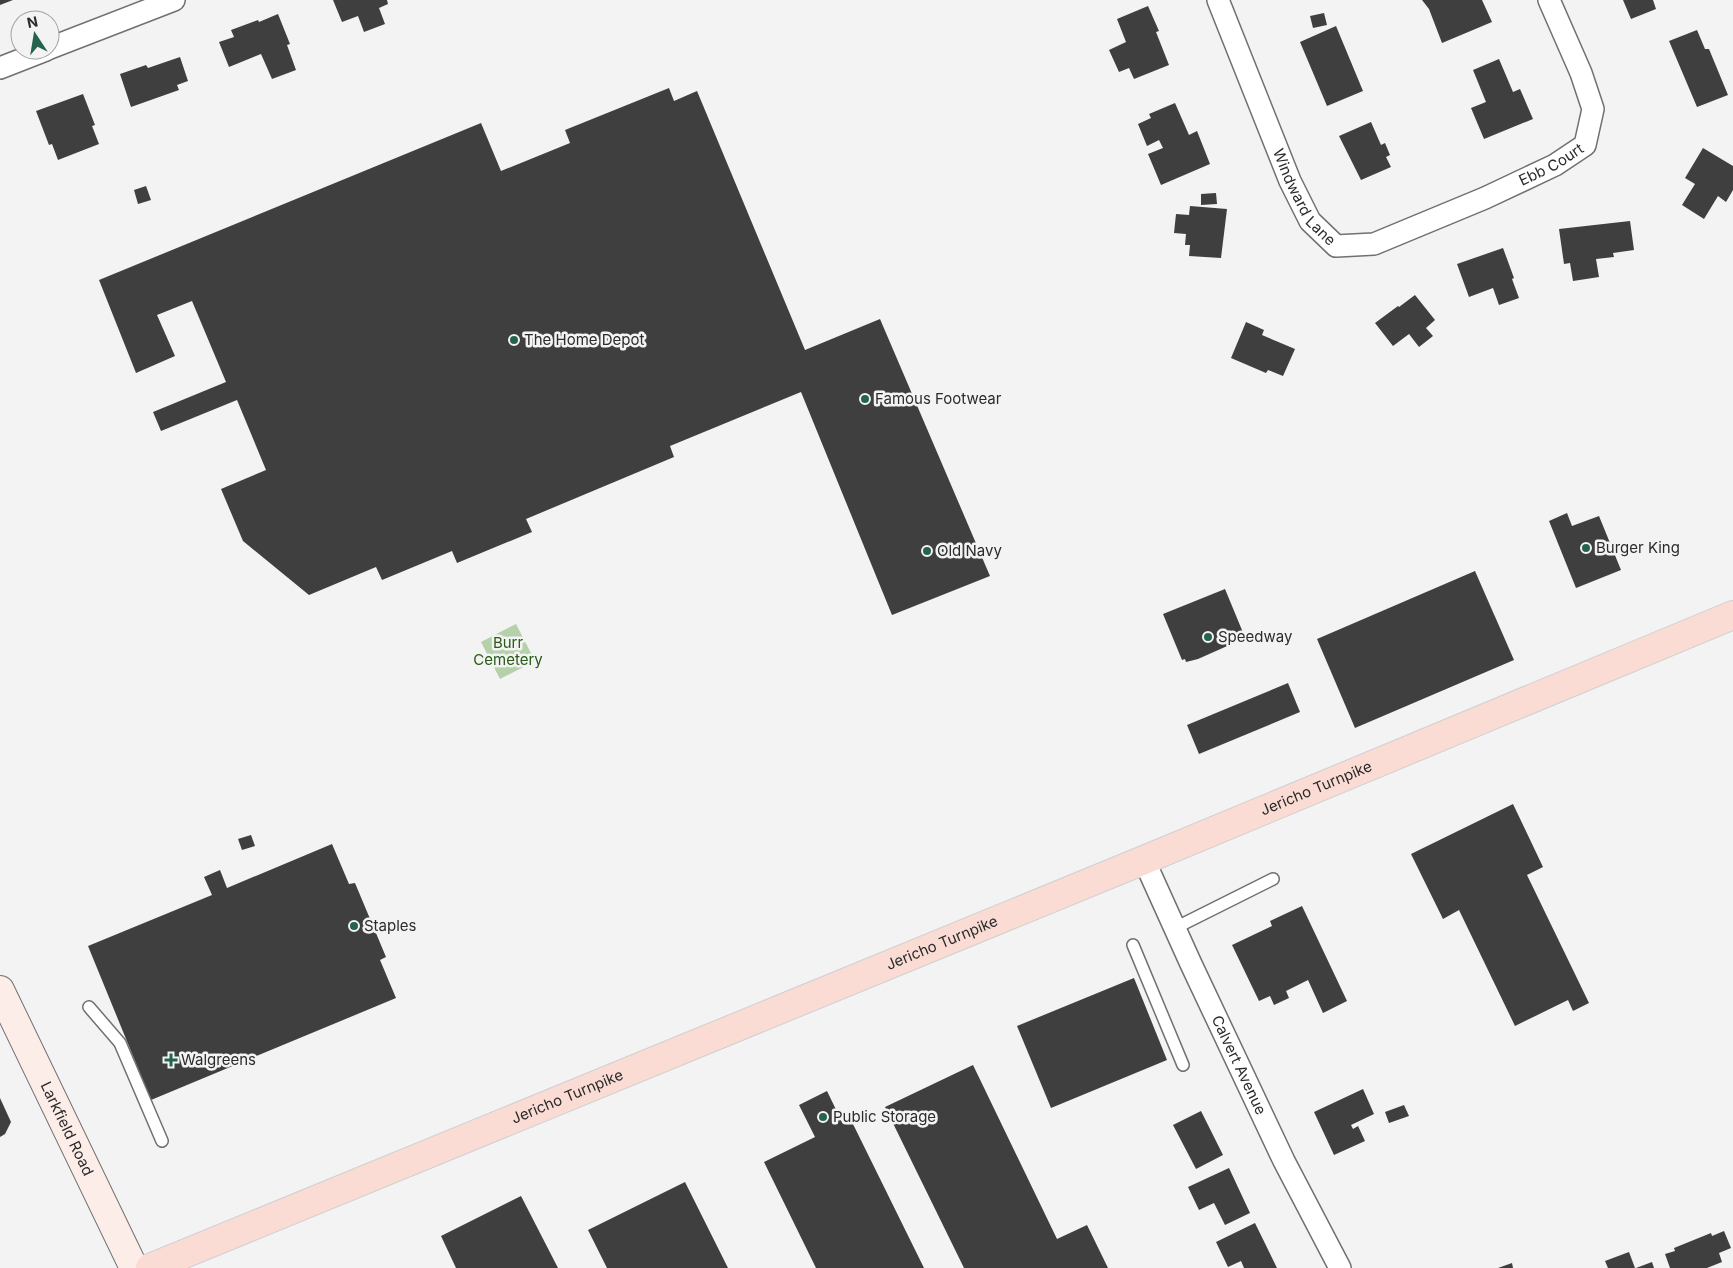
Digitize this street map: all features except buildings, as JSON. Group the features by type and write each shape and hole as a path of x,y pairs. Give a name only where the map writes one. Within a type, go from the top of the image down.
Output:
{"main road":[{"name":"Jericho Turnpike","path":"150,1268 1144,860 1733,615"},
{"name":"Larkfield Road","path":"0,990 134,1268"}],"street":[{"path":"60,44 174,0"},
{"name":"Windward Lane","path":"1218,0 1290,181 1310,221 1336,246 1374,244 1485,198"},
{"name":"Ebb Court","path":"1485,198 1555,165 1585,145 1593,109 1581,72 1549,0"},
{"path":"0,68 20,60"},
{"name":"Calvert Avenue","path":"1144,860 1284,1162 1340,1268"}],"lane":[{"path":"1175,928 1273,879"},
{"path":"1133,945 1182,1065"},
{"path":"89,1007 120,1043 162,1141"}],"green space":[{"name":"Burr Cemetery","path":"516,624 535,661 500,679 481,642"}],"place":[{"name":"The Home Depot","path":"514,340"},
{"name":"Famous Footwear","path":"865,399"},
{"name":"Burger King","path":"1586,548"},
{"name":"Old Navy","path":"927,551"},
{"name":"Speedway","path":"1208,637"},
{"name":"Staples","path":"354,926"},
{"name":"Walgreens","path":"171,1060"},
{"name":"Public Storage","path":"823,1117"}]}
